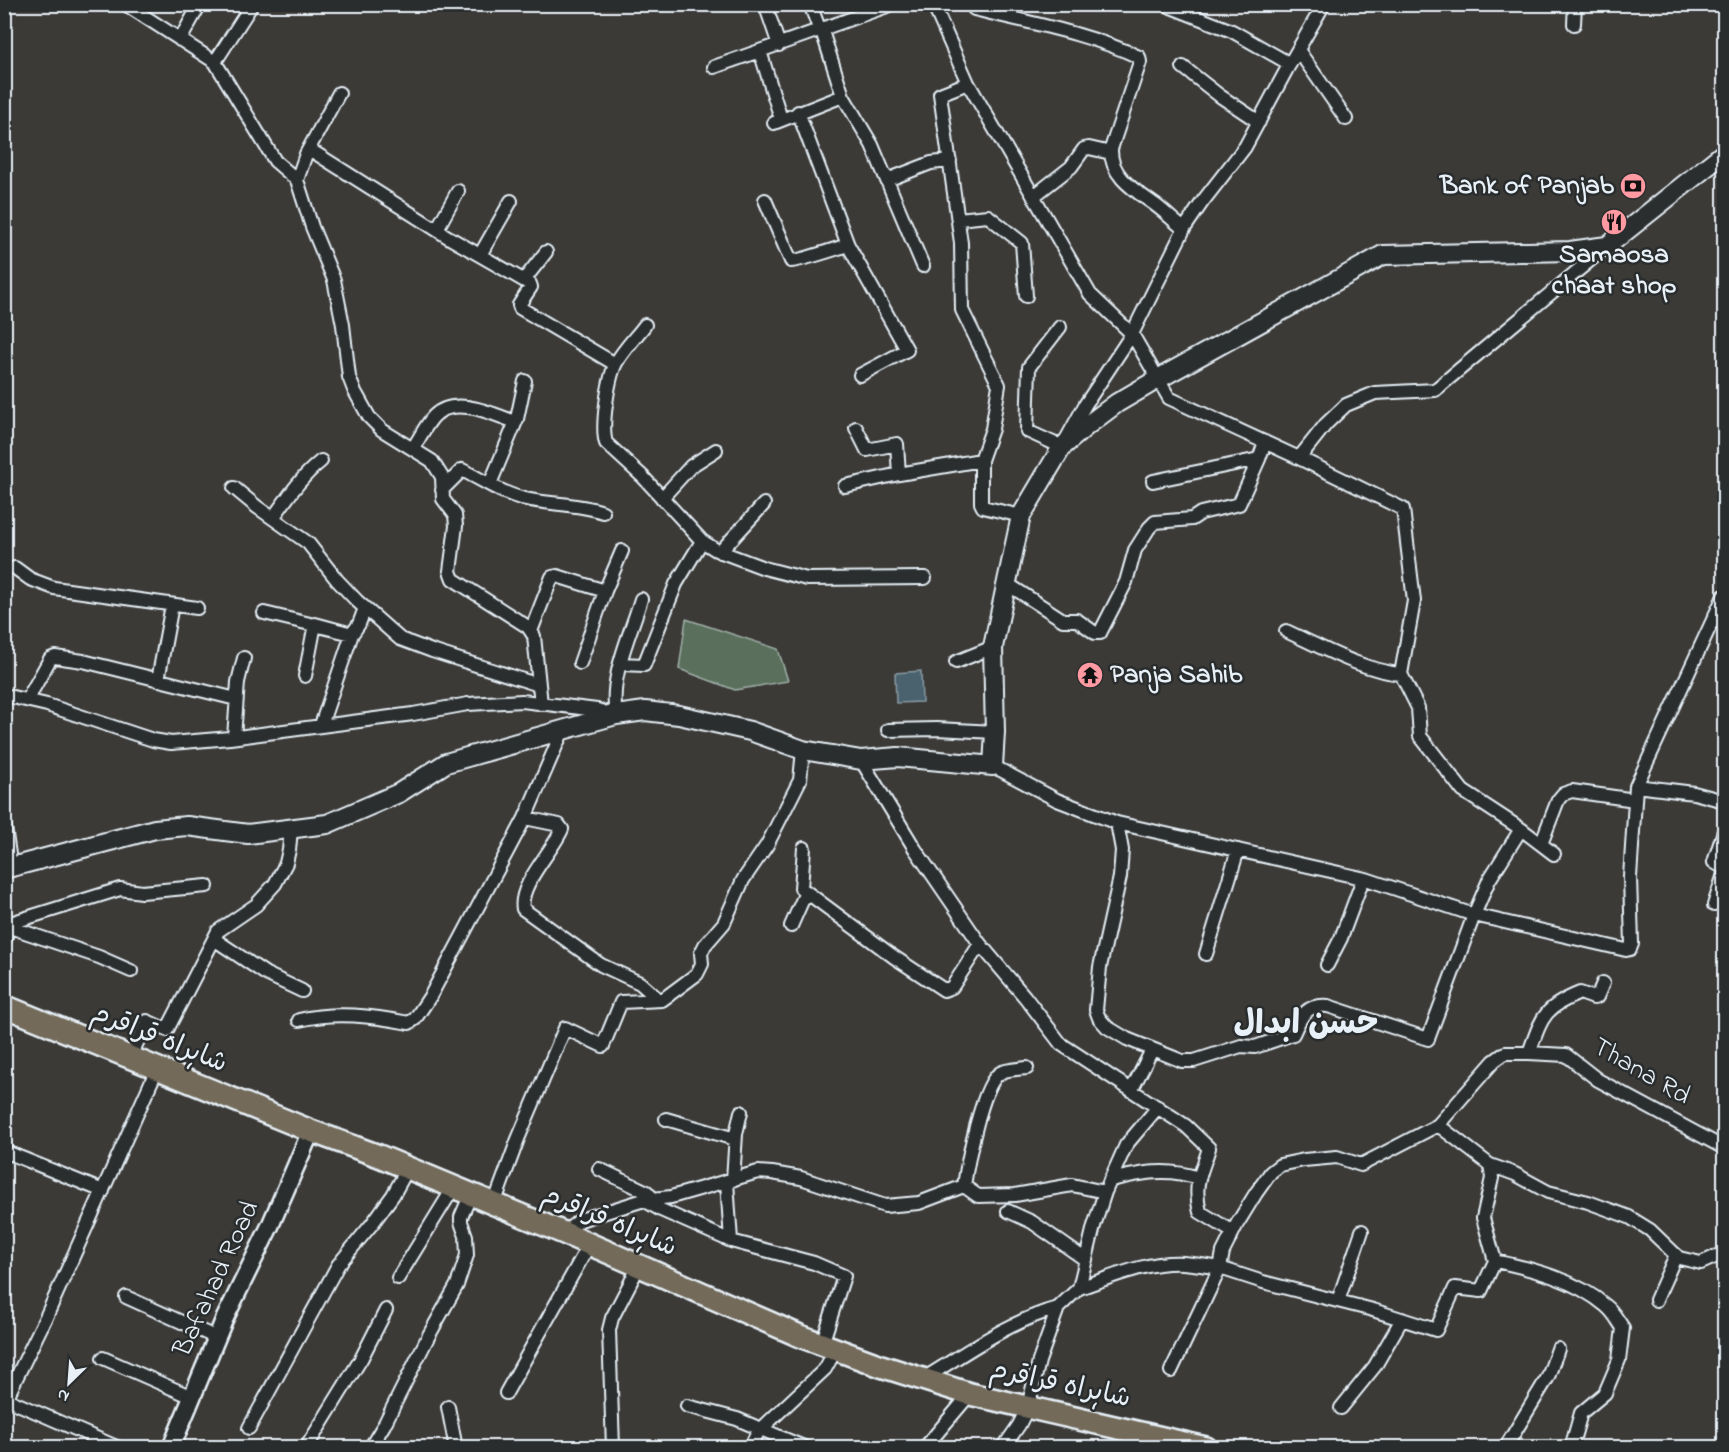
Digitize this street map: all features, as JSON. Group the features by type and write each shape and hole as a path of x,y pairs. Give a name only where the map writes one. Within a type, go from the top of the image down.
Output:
{"highway":[{"name":"شاہراہ قراقرم","path":"4,1006 408,1168 829,1347 970,1394 1028,1407 1141,1440 1206,1448"}],"main road":[{"path":"8,868 155,829 187,826 248,834 327,824 399,793 446,763 615,715 645,711 679,715 750,731 802,750 861,760 898,757 993,766 995,732 993,647 1006,583 1021,516 1062,447 1098,417 1158,379 1383,255 1570,251 1607,246 1725,153"}],"street":[{"path":"125,4 214,62 275,161 297,180 312,227 334,280 343,325 349,377 354,390 369,417 382,430 432,461 442,477 442,499 455,515 456,526 450,571 453,579 531,631 534,636 541,704"},
{"path":"180,40 200,4"},
{"path":"810,4 843,96 872,145 923,266"},
{"path":"714,67 821,31 866,9 893,4"},
{"path":"933,4 968,83 1090,294 1132,334 1169,398 1402,509 1414,601 1401,674 1418,708 1420,736 1463,791 1554,854"},
{"path":"1060,327 1029,367 1027,431 1062,447 1085,405 1132,334 1184,229 1245,147 1324,4"},
{"path":"1574,24 1575,4"},
{"path":"214,62 251,6"},
{"path":"766,7 779,45"},
{"path":"1171,7 1232,32 1290,64"},
{"path":"974,9 1061,31 1139,57 1140,62 1111,157 1118,174 1131,188 1184,229"},
{"path":"1298,50 1346,119"},
{"path":"760,51 777,121 843,96"},
{"path":"1183,67 1220,96 1259,122"},
{"path":"968,83 940,94 961,243 962,310 999,385 992,429 981,460 981,503 983,507 1021,516"},
{"path":"297,180 309,149 339,93"},
{"path":"798,112 848,245 907,350 860,375"},
{"path":"309,149 530,284 531,287 519,305 520,308 615,364"},
{"path":"1034,196 1071,167 1084,149 1111,153"},
{"path":"886,180 931,164 950,161"},
{"path":"437,229 458,191"},
{"path":"765,200 791,261 795,262 848,245"},
{"path":"480,255 511,201"},
{"path":"958,219 988,216 1022,243 1026,296"},
{"path":"1299,458 1326,424 1346,405 1375,393 1435,390 1607,246"},
{"path":"524,280 546,252"},
{"path":"645,325 615,364 606,400 604,437 606,443 643,477 702,541 720,552 764,568 807,579 925,578"},
{"path":"490,484 516,422 525,381"},
{"path":"413,448 434,416 441,411 459,406 475,408 516,422"},
{"path":"856,428 867,450 897,444 899,474"},
{"path":"1006,583 1063,620 1077,620 1095,633 1100,633 1126,582 1135,550 1149,528 1155,522 1192,519 1201,513 1239,504 1264,442"},
{"path":"662,498 691,466 716,450"},
{"path":"1153,481 1259,459"},
{"path":"845,486 981,460"},
{"path":"273,518 306,473 321,461"},
{"path":"442,490 462,470 510,496 584,506 603,512"},
{"path":"234,488 308,543 337,580 400,639 539,685"},
{"path":"720,552 764,504"},
{"path":"621,664 644,665 676,584 702,541"},
{"path":"580,663 621,551"},
{"path":"15,568 30,579 54,588 197,608"},
{"path":"531,631 552,577 557,576 605,591"},
{"path":"993,766 1058,800 1117,823 1364,879 1474,915 1626,950 1630,949 1632,944 1630,877 1636,786 1725,596"},
{"path":"5,699 27,700 47,705 153,740 171,743 413,714 468,704 522,701 597,710 615,715 615,688 641,599"},
{"path":"158,680 172,605"},
{"path":"321,725 352,634 365,608"},
{"path":"264,613 352,634"},
{"path":"305,676 315,624"},
{"path":"1286,631 1345,657 1389,673 1401,674"},
{"path":"956,662 993,647"},
{"path":"27,700 50,659 56,657 83,661 236,699"},
{"path":"234,737 238,682 244,658"},
{"path":"888,730 937,729 995,732"},
{"path":"299,1020 312,1017 359,1015 409,1023 416,1019 525,818 563,730"},
{"path":"494,1204 518,1139 565,1028 603,1046 621,1002 662,1000 697,974 702,964 701,952 724,923 742,880 767,845 801,780 802,750"},
{"path":"861,760 915,849 980,944 1061,1044 1186,1126 1209,1148 1198,1178 1196,1196 1200,1212 1233,1232"},
{"path":"1636,786 1694,793 1725,801"},
{"path":"1541,844 1558,800 1563,794 1572,791 1635,800"},
{"path":"525,818 559,825 562,829 528,885 522,903 523,909 601,965 640,983 660,1000"},
{"path":"4,821 8,868"},
{"path":"1117,823 1122,850 1120,877 1100,967 1096,1010 1099,1018 1107,1027 1127,1039 1182,1061 1194,1061 1241,1046 1255,1047 1293,1034 1300,1017 1312,1006 1320,1005 1428,1039 1489,879 1521,829"},
{"path":"130,1058 147,1021 167,1030 218,931 256,905 275,884 290,850 291,830"},
{"path":"1725,831 1714,862 1725,868"},
{"path":"804,848 801,888 894,957 944,990 952,987 980,944"},
{"path":"1206,954 1238,850"},
{"path":"1714,905 1725,874"},
{"path":"1327,965 1341,938 1364,879"},
{"path":"4,926 120,889 142,892 207,886"},
{"path":"791,926 806,892"},
{"path":"4,926 6,936 4,940"},
{"path":"4,926 99,957 131,971"},
{"path":"214,939 257,969 302,991"},
{"path":"1528,1053 1541,1018 1548,1010 1580,993 1597,997 1603,983"},
{"path":"1132,1089 1152,1050"},
{"name":"Thana Rd","path":"1438,1125 1494,1061 1505,1053 1566,1055 1598,1080 1725,1148"},
{"path":"964,1186 968,1157 990,1082 1000,1072 1027,1068"},
{"path":"119,1448 5,1398 47,1316 157,1069"},
{"path":"1079,1288 1110,1180 1126,1145 1158,1107"},
{"path":"731,1241 730,1181 741,1112"},
{"path":"666,1119 735,1139"},
{"path":"1171,1371 1220,1268 1223,1252 1233,1232 1271,1172 1280,1165 1337,1157 1361,1165 1438,1125 1490,1165 1515,1174 1548,1192 1588,1202 1629,1217 1650,1230 1679,1258 1701,1263 1725,1253"},
{"name":"Bafahad Road","path":"171,1448 217,1338 270,1226 311,1131"},
{"path":"4,1151 103,1191"},
{"path":"1003,1448 1028,1407 1039,1361 1058,1308 1079,1288 1116,1274 1152,1266 1181,1263 1220,1268 1436,1330 1455,1288 1481,1291 1495,1261 1483,1218 1492,1178 1490,1165"},
{"path":"249,1428 332,1275 393,1195 408,1168"},
{"path":"599,1169 646,1192 649,1199 661,1210 731,1241 814,1263 844,1276 825,1369 758,1432 750,1448"},
{"path":"1110,1180 1144,1173 1170,1171 1198,1178"},
{"path":"564,1233 580,1220 649,1199 671,1197 758,1172 801,1178 885,1206 919,1203 964,1186"},
{"path":"964,1186 978,1196 1015,1195 1072,1185 1105,1192"},
{"path":"398,1278 462,1191"},
{"path":"370,1448 457,1285 467,1255 466,1236 461,1222 462,1191"},
{"path":"1008,1211 1032,1222 1086,1260"},
{"path":"1338,1301 1362,1231"},
{"path":"506,1393 589,1245"},
{"path":"1656,1300 1676,1255"},
{"path":"1495,1261 1549,1275 1575,1286 1608,1307 1623,1328 1619,1360 1610,1382 1605,1393 1581,1413 1571,1448"},
{"path":"613,1448 609,1330 612,1318 639,1266"},
{"path":"126,1297 217,1338"},
{"path":"924,1379 1000,1333 1037,1314 1058,1308"},
{"path":"306,1448 361,1359 386,1310"},
{"path":"1341,1407 1375,1366 1402,1319"},
{"path":"1505,1448 1548,1377 1558,1349"},
{"path":"103,1358 192,1397"},
{"path":"922,1448 970,1394"},
{"path":"687,1406 737,1419 806,1448"},
{"path":"448,1407 456,1448"}],"green space":[{"path":"686,619 778,649 788,681 735,690 679,669"}],"water":[{"path":"921,671 922,702 896,703 895,673"}],"railway":[{"path":"4,1441 20,1448"}],"place":[{"name":"Bank of Panjab","path":"1633,186"},
{"name":"Samaosa chaat shop","path":"1614,222"},
{"name":"Panja Sahib","path":"1090,675"}],"district":[{"name":"حسن ابدال","path":"1306,1025"}]}
